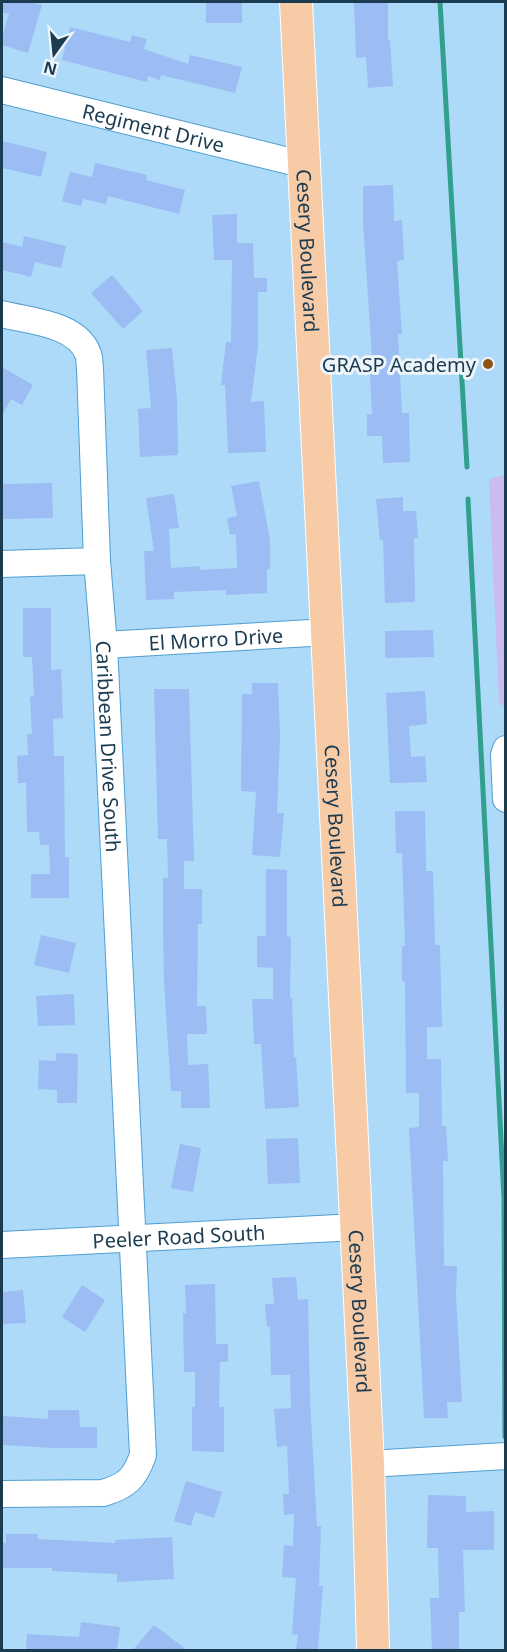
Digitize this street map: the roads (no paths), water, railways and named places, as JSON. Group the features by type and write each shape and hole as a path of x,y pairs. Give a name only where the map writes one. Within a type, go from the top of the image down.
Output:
{"main road":[{"name":"Cesery Boulevard","path":"296,2 357,1227 368,1464 373,1650"}],"street":[{"name":"Regiment Drive","path":"2,90 305,165"},
{"name":"Caribbean Drive South","path":"2,314 56,327 69,333 81,342 88,354 143,1455 137,1471 128,1482 103,1493 2,1494"},
{"path":"2,564 97,561"},
{"name":"El Morro Drive","path":"104,645 328,632"},
{"path":"506,749 504,755 506,799"},
{"name":"Peeler Road South","path":"2,1245 357,1227"},
{"path":"368,1464 506,1456"}],"waterway":[{"path":"440,2 467,467"},
{"path":"468,499 504,1198 505,1437"}],"place":[{"name":"GRASP Academy","path":"488,364"}]}
